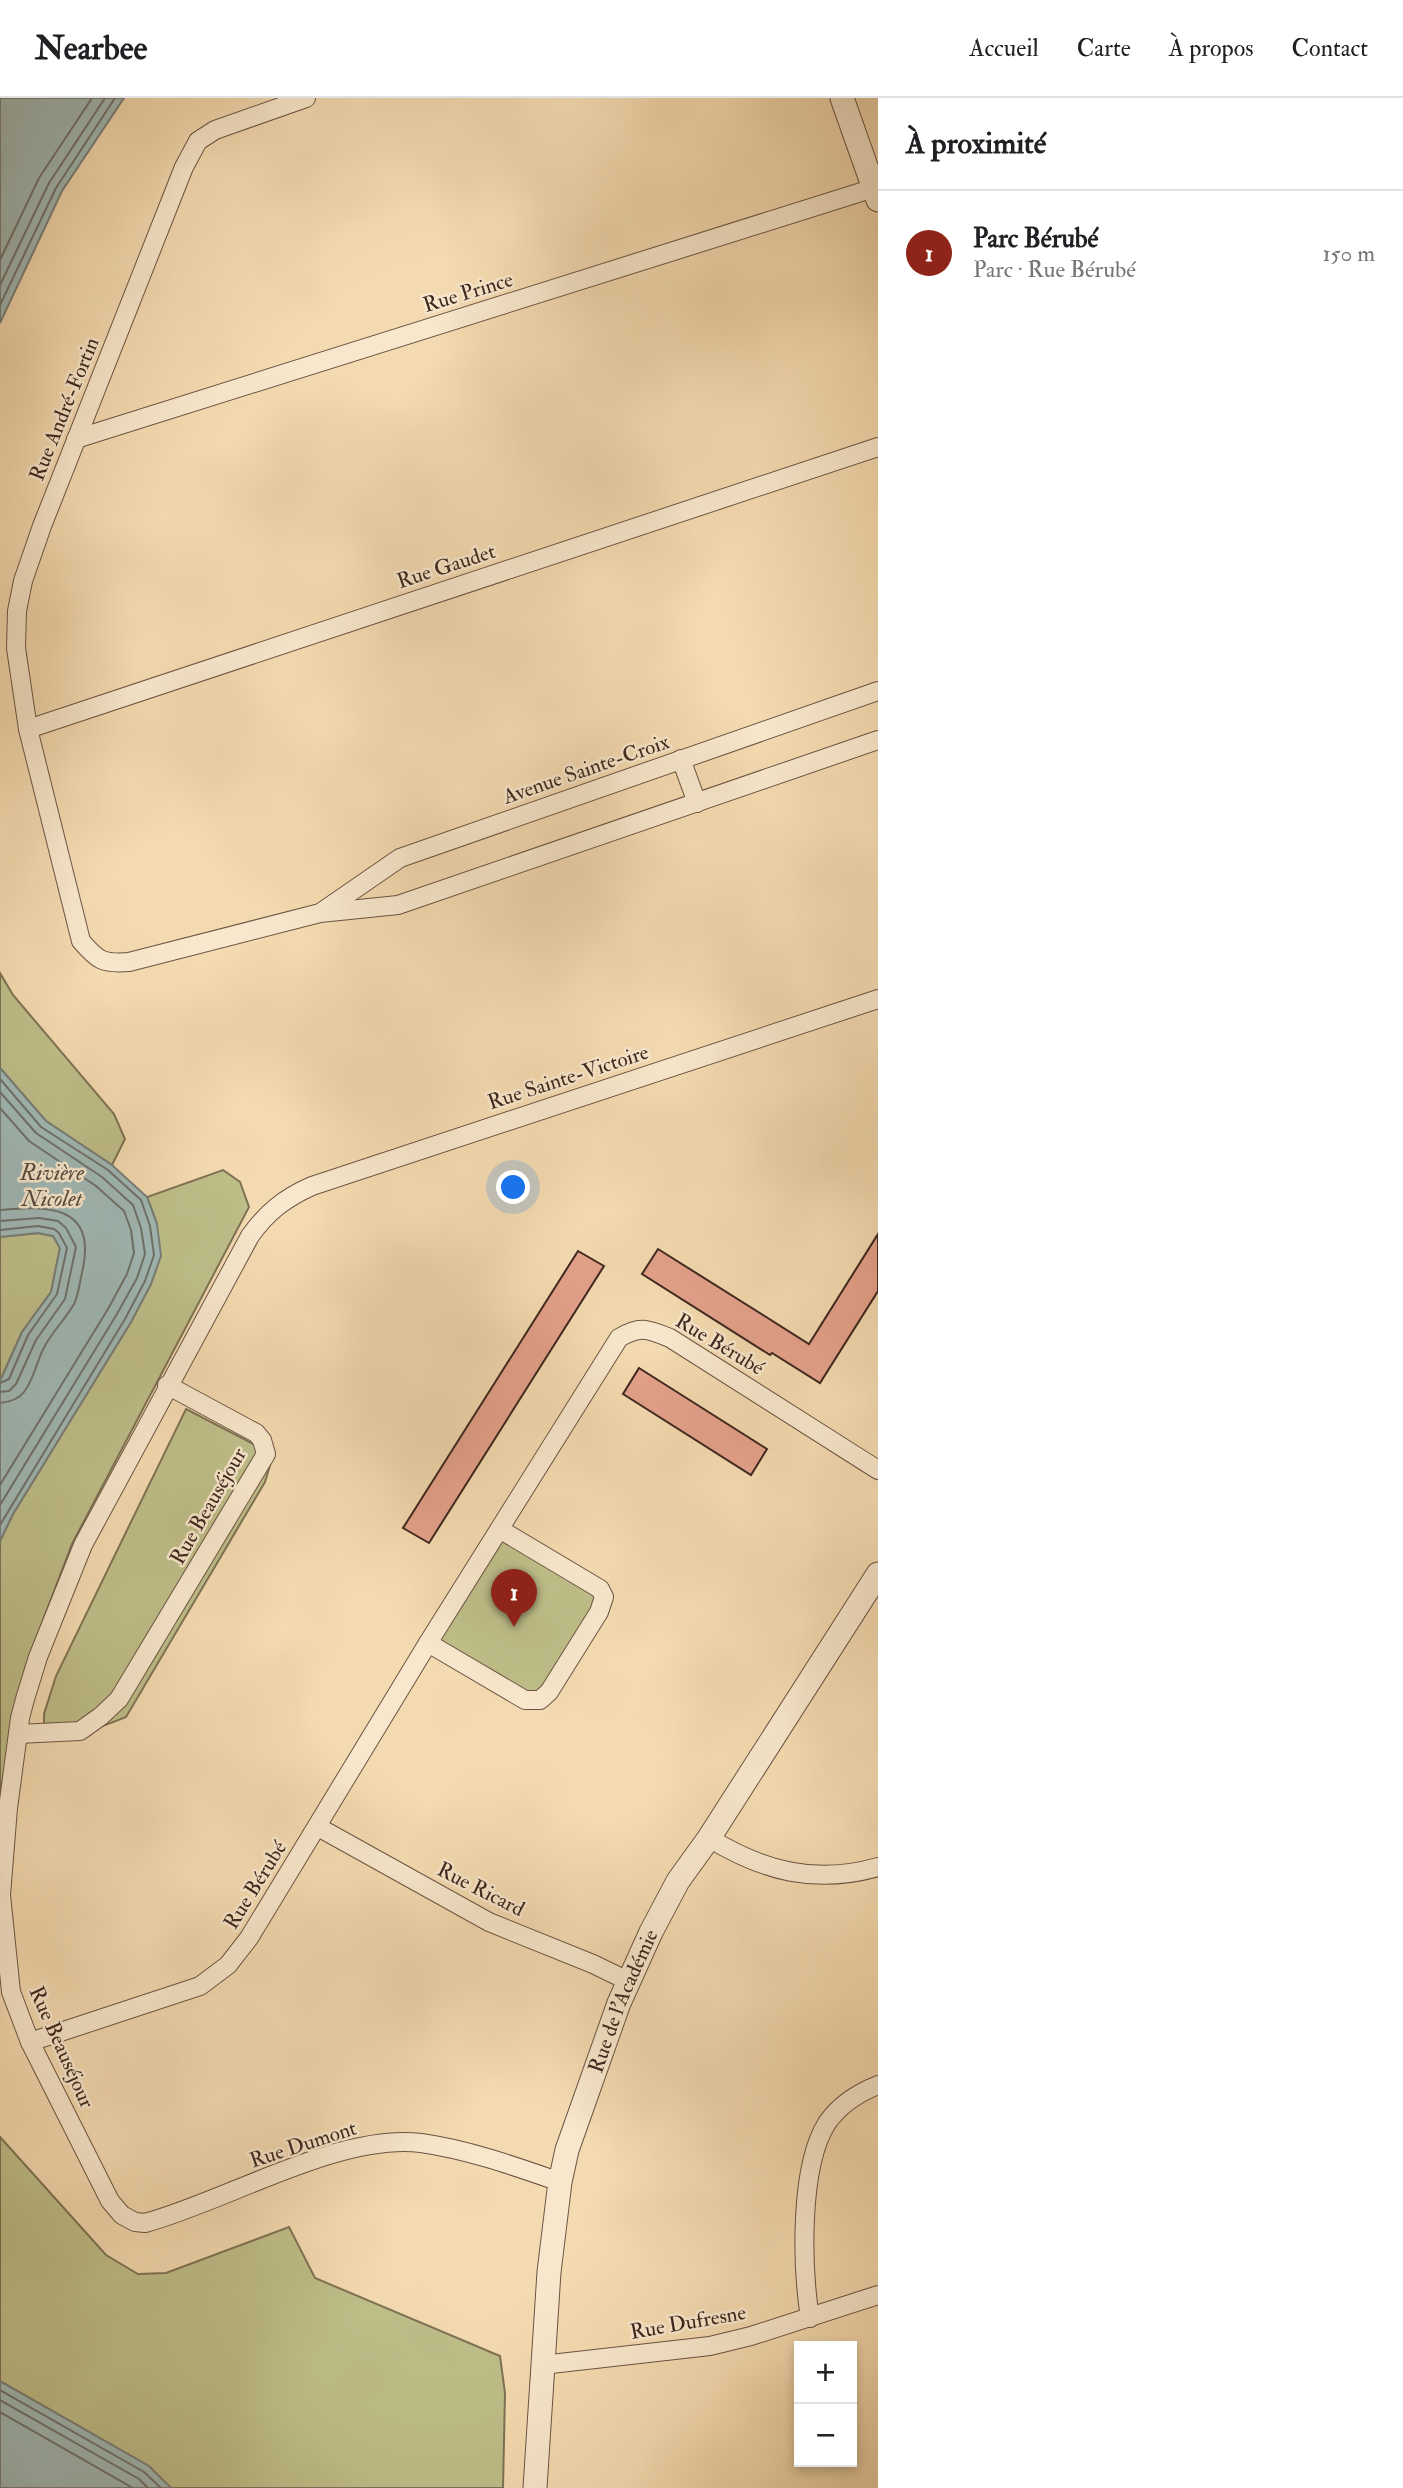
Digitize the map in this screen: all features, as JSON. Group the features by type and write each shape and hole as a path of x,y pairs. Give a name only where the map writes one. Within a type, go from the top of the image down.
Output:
{"street":[{"name":"Rue André-Fortin","path":"107,963 93,956 81,942 28,729 16,648 17,611 23,580 76,439 198,141 215,130 306,98"},
{"path":"842,98 876,194"},
{"name":"Rue Prince","path":"76,439 876,194"},
{"name":"Rue Gaudet","path":"28,729 878,447"},
{"name":"Avenue Sainte-Croix","path":"320,913 400,858 878,691"},
{"name":"Avenue Sainte-Croix","path":"107,963 129,962 320,913 398,905 878,740"},
{"path":"681,759 697,803"},
{"name":"Rue Sainte-Victoire","path":"276,1206 313,1186 878,999"},
{"name":"Rue Beauséjour","path":"145,2223 121,2216 110,2201 30,2042 11,1992 1,1895 8,1808 22,1708 38,1657 83,1545 167,1385 250,1236 276,1206"},
{"name":"Rue Bérubé","path":"30,2042 170,1998 200,1986 228,1965 250,1938 428,1643 619,1338 633,1329 650,1330 670,1338 878,1470"},
{"name":"Rue Beauséjour","path":"18,1734 80,1731 119,1699 266,1454 262,1440 256,1433 167,1385"},
{"path":"428,1643 525,1700 540,1700 556,1681 599,1612 604,1597 600,1588 501,1530"},
{"name":"Rue de l'Académie","path":"535,2488 549,2272 560,2182 567,2150 628,1981 678,1881 709,1838 878,1574"},
{"name":"Rue Ricard","path":"318,1827 489,1922 628,1981"},
{"path":"709,1838 736,1855 765,1867 786,1871 817,1876 878,1867"},
{"path":"810,2318 805,2288 804,2227 819,2141 828,2122 840,2109 855,2095 878,2085"},
{"name":"Rue Dumont","path":"145,2223 323,2157 393,2143 420,2143 451,2149 560,2182"},
{"name":"Rue Dufresne","path":"542,2365 710,2346 810,2318 878,2295"}],"green space":[{"path":"0,973 13,995 114,1114 125,1139 112,1165 46,1121 0,1068"},
{"path":"223,1170 240,1182 249,1207 72,1544 25,1668 0,1794 0,1541 13,1514 131,1322 151,1284 157,1224 147,1197"},
{"path":"38,1233 53,1236 60,1248 51,1292 22,1332 0,1381 0,1237"},
{"path":"186,1409 263,1449 271,1462 265,1482 126,1717 74,1734 44,1734 44,1714 56,1676"},
{"path":"501,1530 604,1597 540,1700 428,1643"},
{"path":"0,2137 106,2255 138,2274 166,2273 289,2227 315,2278 500,2356 505,2393 503,2488 171,2488 148,2466 0,2381"}],"water":[{"path":"0,98 124,98 62,191 0,323"},
{"name":"Rivière Nicolet","path":"0,1068 46,1121 112,1165 147,1197 157,1224 161,1256 151,1284 131,1322 13,1514 0,1541 0,1381 22,1332 51,1292 60,1248 53,1236 38,1233 0,1237"},
{"path":"0,2381 149,2466 171,2488 0,2488"}],"building":[{"path":"878,1234 878,1291 820,1383 772,1353 770,1355 642,1274 658,1249 809,1344"},
{"path":"578,1251 604,1266 429,1543 403,1528"},
{"path":"639,1368 767,1449 751,1475 623,1394"}],"place":[{"name":"Parc Bérubé","path":"514,1627"}]}
